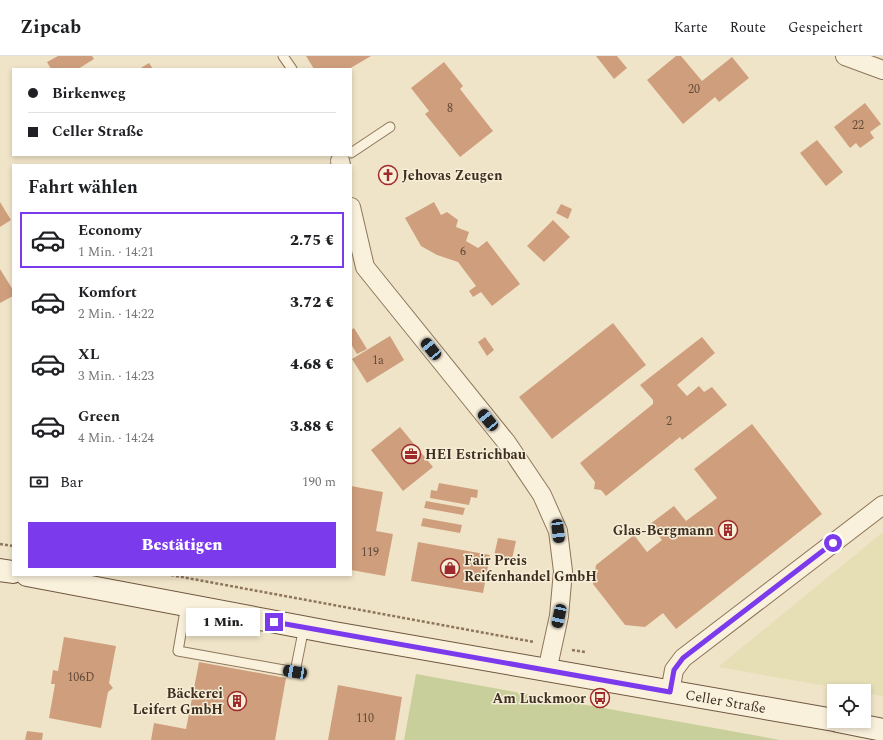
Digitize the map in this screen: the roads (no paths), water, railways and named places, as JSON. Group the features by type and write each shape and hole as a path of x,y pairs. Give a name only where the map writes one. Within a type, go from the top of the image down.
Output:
{"street":[{"path":"845,56 883,70"},
{"path":"352,211 365,267 507,443 542,495 558,531 563,571 559,616 547,671"},
{"path":"670,692 678,664 883,505"},
{"path":"0,570 12,572"},
{"name":"Celler Straße","path":"32,576 547,671 827,719"},
{"path":"871,728 883,730"}],"lane":[{"path":"283,56 291,68"},
{"path":"352,153 390,127"},
{"path":"186,605 178,651 295,672 304,627"}],"place":[{"name":"Jehovas Zeugen","path":"388,175"},
{"name":"HEI Estrichbau","path":"411,454"},
{"name":"Glas-Bergmann","path":"728,530"},
{"name":"Fair Preis Reifenhandel GmbH","path":"450,568"},
{"name":"Am Luckmoor","path":"600,698"},
{"name":"Bäckerei Leifert GmbH","path":"237,701"}]}
